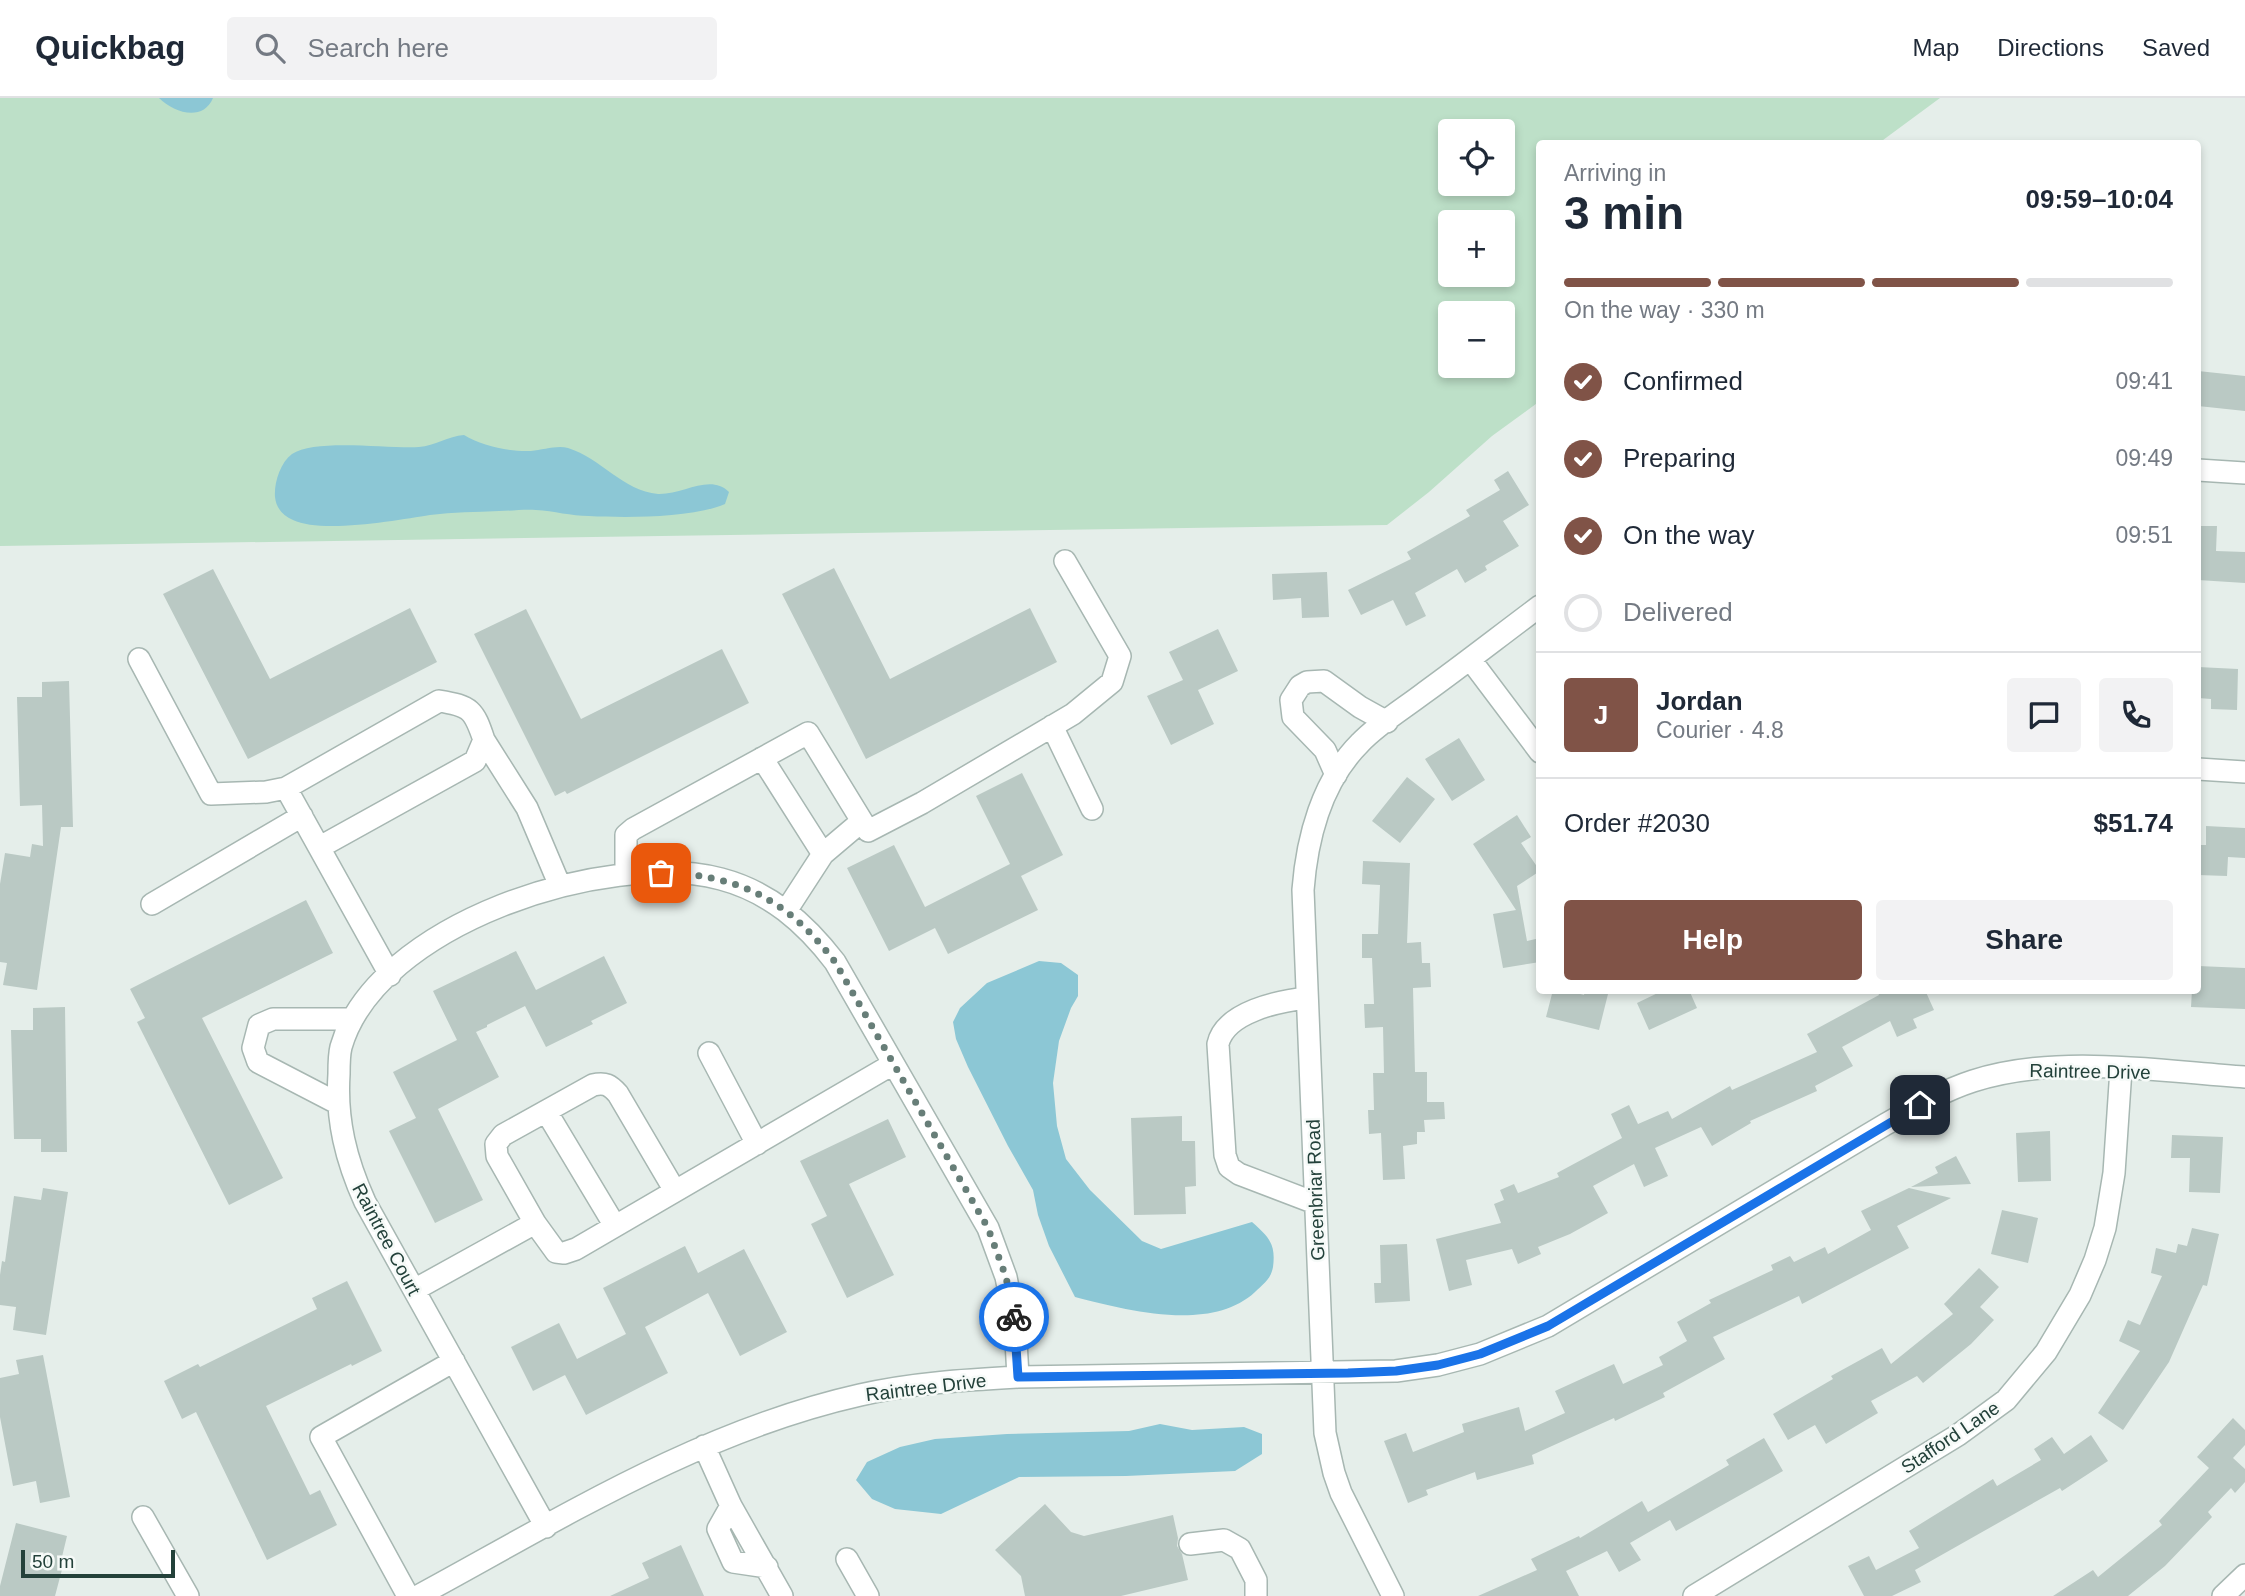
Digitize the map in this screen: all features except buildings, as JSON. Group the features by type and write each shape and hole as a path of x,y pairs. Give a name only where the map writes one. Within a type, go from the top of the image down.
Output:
{"street":[{"path":"2201,470 2245,473"},
{"path":"626,874 626,835 633,829 808,733 868,831 922,803 1073,714 1112,682 1120,656 1065,561"},
{"name":"Greenbriar Road","path":"1393,1596 1358,1530 1334,1473 1325,1433 1303,890 1305,861 1311,831 1336,775 1360,743 1536,609"},
{"path":"139,659 211,793 266,792 286,788 439,701 461,704 476,716 484,740 527,808 561,886"},
{"path":"1470,659 1536,747"},
{"path":"1336,775 1325,750 1293,717 1291,700 1300,686 1307,682 1324,681 1360,707 1387,722"},
{"path":"1052,726 1092,809"},
{"path":"320,847 475,761 484,740"},
{"path":"762,758 824,854"},
{"path":"2201,769 2245,772"},
{"path":"286,788 390,975"},
{"path":"152,904 302,816"},
{"path":"786,911 824,854 862,821"},
{"name":"Raintree Court","path":"546,1527 365,1202 351,1171 337,1103 340,1049 355,1012 407,959 473,917 509,901 585,880 626,874 692,873 722,879 751,890 786,911 816,937 835,962 995,1244 1006,1277 1015,1322 1018,1377"},
{"path":"1307,998 1278,1001 1229,1023 1220,1034 1218,1044 1224,1154 1229,1167 1240,1174 1315,1203"},
{"path":"337,1103 258,1062 253,1048 259,1025 273,1019 352,1019"},
{"path":"709,1054 757,1144"},
{"path":"675,1191 611,1087 601,1083 503,1135 496,1144 495,1150 535,1223 550,1246 556,1252 564,1253 576,1249 893,1064"},
{"name":"Raintree Drive","path":"418,1596 645,1473 704,1446 782,1417 861,1395 955,1380 1396,1371 1438,1365 1518,1340 1590,1303 1896,1118 1937,1095 1973,1081 2046,1067 2245,1077"},
{"name":"Stafford Lane","path":"1694,1596 1958,1436 2006,1400 2046,1352 2080,1295 2105,1228 2114,1173 2121,1069"},
{"path":"546,1111 615,1226"},
{"path":"414,1290 535,1223"},
{"path":"408,1596 321,1437 454,1361"},
{"path":"704,1446 731,1506 782,1596"},
{"path":"143,1517 188,1596"},
{"path":"1190,1544 1224,1540 1240,1549 1256,1580 1253,1595"},
{"path":"847,1559 868,1596"},
{"path":"2223,1596 2245,1575"}],"green space":[{"path":"0,98 1940,98 1883,140 1536,140 1536,404 1492,436 1387,525 0,546"}],"water":[{"path":"159,98 213,98 202,110 188,113 172,108"},
{"path":"464,435 496,448 531,451 568,448 645,492 667,493 713,484 729,492 725,504 711,509 640,517 604,517 522,510 439,514 322,526 293,520 278,508 275,497 281,468 292,454 303,449 334,445 419,447"},
{"path":"1039,961 1061,963 1078,975 1078,996 1059,1041 1053,1083 1057,1126 1066,1159 1090,1190 1142,1241 1161,1249 1252,1222 1270,1242 1273,1267 1264,1284 1237,1305 1215,1312 1168,1315 1075,1297 1049,1246 1033,1190 968,1067 956,1039 953,1022 960,1008 987,983"},
{"path":"1160,1424 1192,1430 1244,1427 1262,1434 1262,1454 1235,1471 1019,1477 941,1514 895,1509 872,1499 856,1480 867,1462 900,1447 935,1439 1129,1431"}],"way so far":[{"path":"661,873 692,873 722,879 751,890 778,904 816,937 835,962 988,1228 1006,1277 1014,1317"}],"route":[{"path":"1014,1317 1018,1377 1348,1373 1396,1371 1438,1365 1480,1354 1548,1326 1920,1105"}]}
